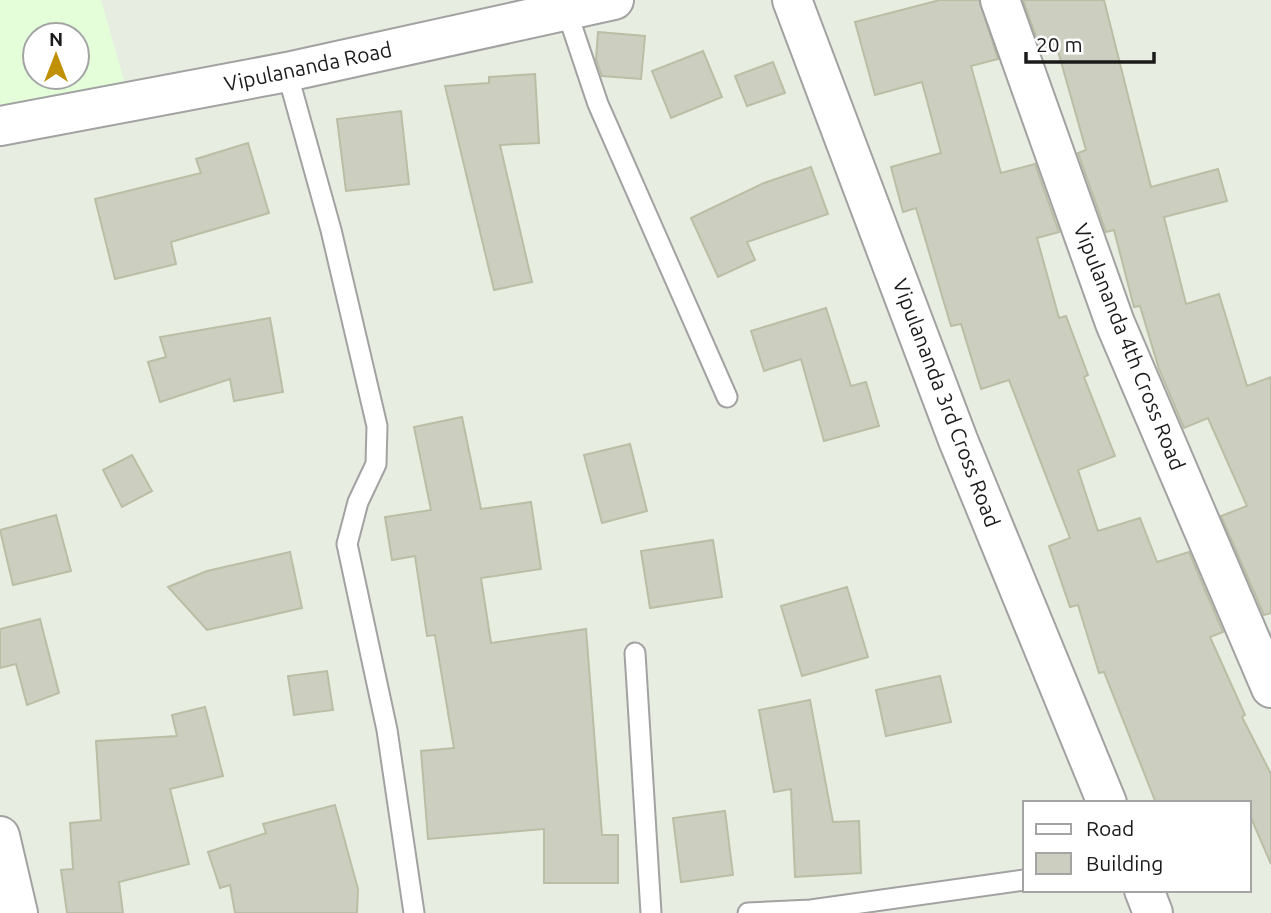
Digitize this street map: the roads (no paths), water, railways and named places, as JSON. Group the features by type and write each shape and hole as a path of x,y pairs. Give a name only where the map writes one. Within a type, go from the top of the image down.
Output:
{"street":[{"name":"Vipulananda Road","path":"0,126 287,72 614,0"},
{"name":"Vipulananda 3rd Cross Road","path":"792,0 958,440 1106,801"},
{"name":"Vipulananda 4th Cross Road","path":"1000,0 1115,323 1271,688"},
{"path":"0,836 18,913"},
{"path":"1145,892 1153,913"}],"lane":[{"path":"567,12 598,104 727,397"},
{"path":"287,72 331,230 377,426 376,464 358,502 347,544 387,730 414,913"},
{"path":"635,653 651,913"},
{"path":"748,913 811,911 1023,880"}]}
